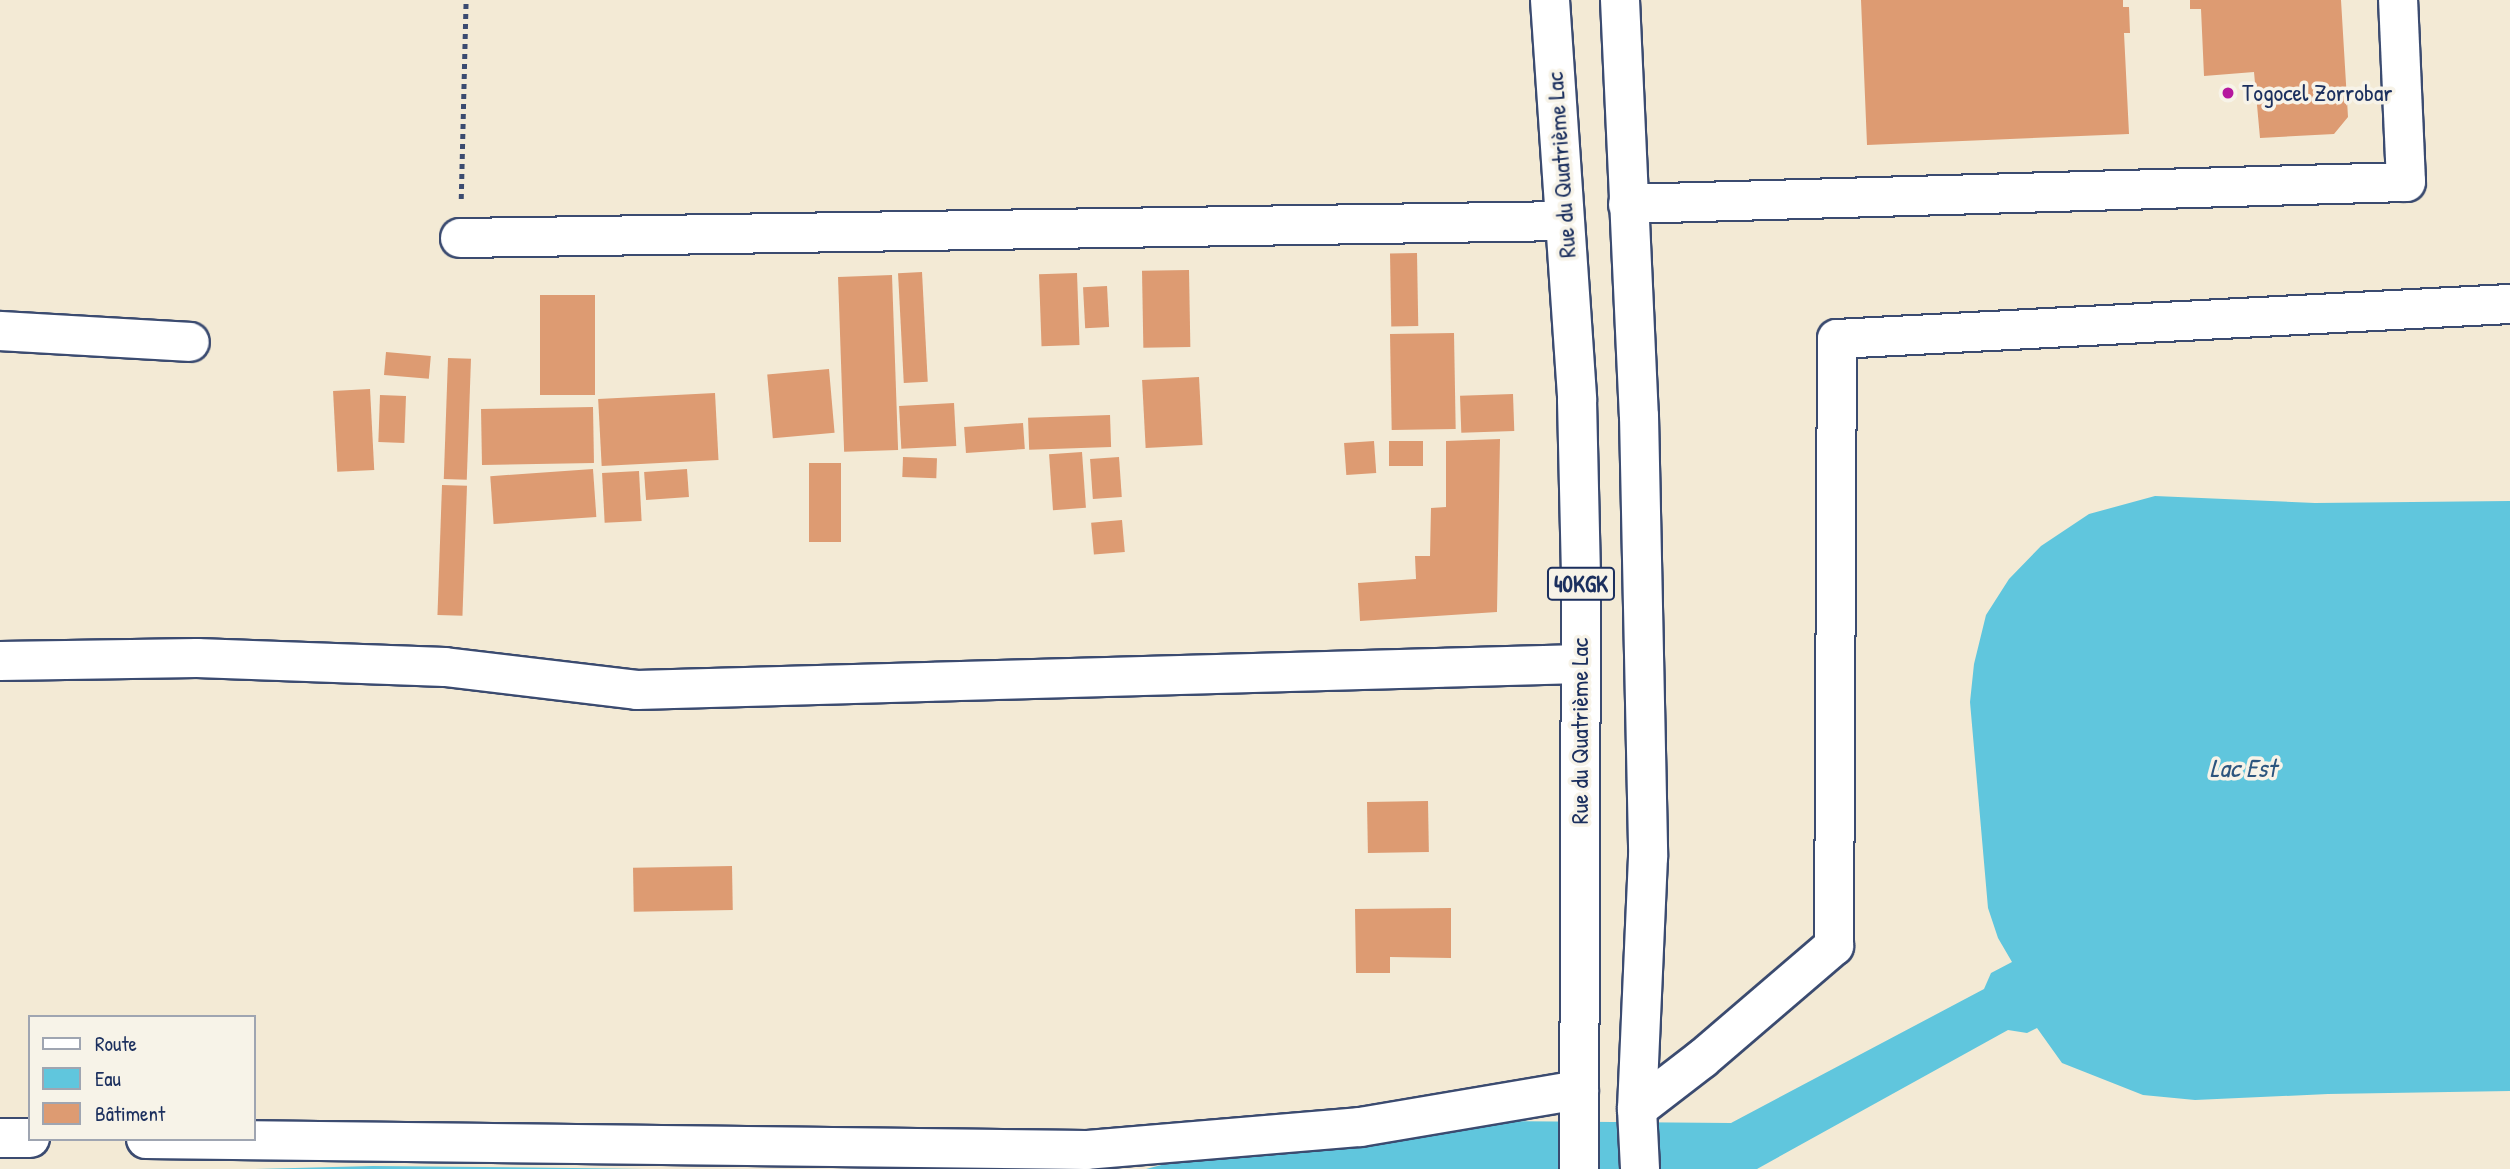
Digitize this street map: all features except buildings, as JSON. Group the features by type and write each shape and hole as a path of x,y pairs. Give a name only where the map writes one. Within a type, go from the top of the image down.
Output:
{"street":[{"name":"Rue du Quatrième Lac","path":"1550,0 1577,400 1581,664 1579,1169"},
{"name":"40KGK","path":"1620,0 1639,416 1648,857 1637,1109 1640,1169"},
{"path":"1628,204 2406,181 2398,0"},
{"path":"460,238 1564,221"},
{"path":"1637,1109 1702,1059 1834,946 1837,339 2510,304"},
{"path":"0,331 190,342"},
{"path":"0,661 197,658 445,667 637,690 1581,664"},
{"path":"256,1140 1086,1150 1360,1127 1579,1090"},
{"path":"0,1138 28,1138"}],"path":[{"path":"460,238 466,0"}],"water":[{"name":"Lac Est","path":"2155,496 2315,503 2510,501 2510,1091 2328,1094 2195,1100 2143,1095 2062,1063 2037,1028 2027,1033 2008,1030 1757,1169 1146,1169 1169,1163 1507,1121 1731,1123 1984,989 1991,973 2012,962 1998,938 1988,908 1970,702 1974,664 1986,615 2009,579 2041,546 2089,514"},
{"path":"373,1166 573,1168 646,1169 255,1169"}],"place":[{"name":"Togocel Zorrobar","path":"2228,93"}]}
